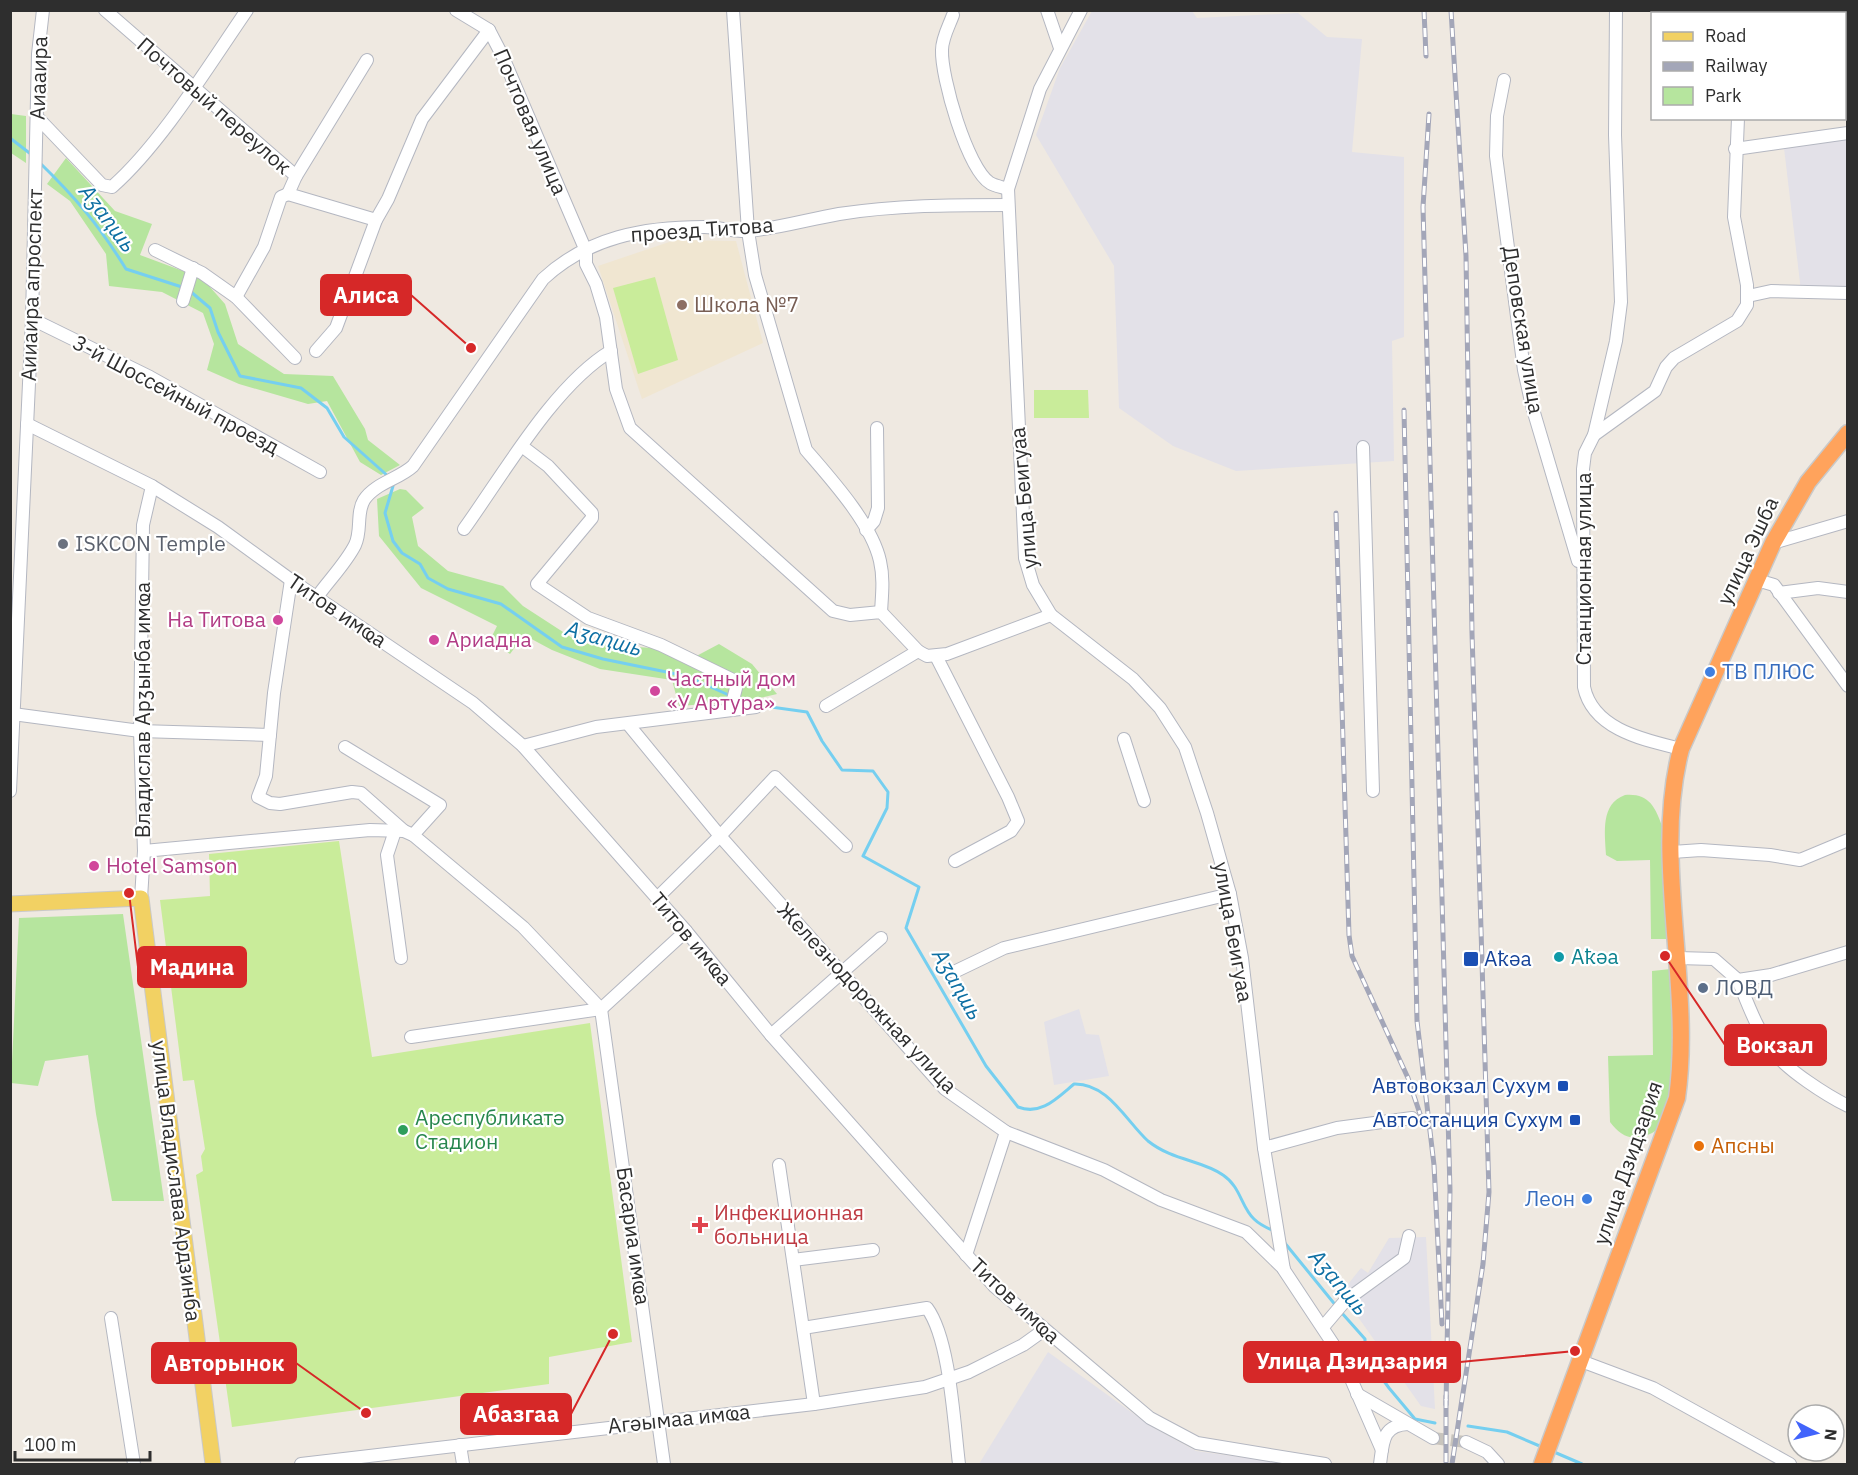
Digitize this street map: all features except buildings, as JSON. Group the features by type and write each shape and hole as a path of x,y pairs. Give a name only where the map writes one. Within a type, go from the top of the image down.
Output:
{"highway":[{"name":"улица Эшба","path":"1703,697 1773,543 1808,482 1848,433"},
{"name":"улица Дзидзария","path":"1546,1454 1677,1098 1682,1067 1682,1026 1672,852 1674,773 1681,749 1703,697"}],"main road":[{"path":"10,904 141,898"},
{"name":"улица Владислава Ардзинба","path":"141,898 213,1464"}],"street":[{"name":"Аиааира","path":"35,174 38,54 43,10"},
{"name":"Почтовый переулок","path":"105,10 192,88 296,176 288,194 376,220"},
{"path":"38,118 102,185 112,187 126,176 247,10"},
{"name":"Почтовая улица","path":"456,10 489,30 502,55 586,251 586,264 596,284 606,318 616,389 630,428 833,611 850,615 880,612"},
{"path":"733,10 748,231 755,275 806,450 825,472 876,545 881,563 883,586 880,612 918,651 936,656 1051,615"},
{"path":"1047,10 1060,48"},
{"name":"улица Беигуаа","path":"1081,10 1040,88 1008,189 1025,558 1033,585 1051,615 1133,679 1160,708 1185,747 1208,813 1230,894 1242,958 1263,1148 1284,1270"},
{"name":"Станционная улица","path":"1616,10 1615,135 1621,302 1616,341 1594,435 1585,453 1583,469 1582,574 1586,697 1596,711 1620,730 1632,736 1681,749"},
{"path":"953,15 944,37 942,51 957,126 979,169 989,182 1008,189"},
{"path":"316,351 336,328 376,220 388,199 422,119 489,30"},
{"path":"296,176 367,60"},
{"name":"Деповская улица","path":"1504,80 1497,116 1496,156 1524,370 1532,406 1582,574"},
{"path":"1594,435 1655,391 1666,367 1674,358 1737,321 1747,305 1748,296 1734,217 1738,120"},
{"path":"1735,149 1848,133"},
{"name":"Аииаира апроспект","path":"10,791 32,319 35,174"},
{"path":"236,297 264,247 281,197 288,194"},
{"name":"проезд Титова","path":"317,597 355,545 361,507 365,499 386,483 401,477 427,448 543,279 586,251 611,237 659,229 706,227 748,231 873,210 923,205 1008,205"},
{"path":"155,250 194,268 236,297 295,358"},
{"path":"183,300 194,268"},
{"path":"1748,296 1771,291 1848,293"},
{"name":"3-й Шоссейный проезд","path":"32,319 150,377 320,472"},
{"path":"464,530 561,394 592,362 611,351"},
{"name":"Титов имҩа","path":"27,424 153,486 218,527 291,580 473,703 523,746 686,931 771,1035 995,1287 1150,1418 1197,1443 1325,1464"},
{"path":"866,530 874,521 878,508 877,428"},
{"path":"523,447 548,466 592,513 592,518 537,584 588,618 661,645 733,680 732,701"},
{"path":"1364,447 1373,791"},
{"name":"Владислав Арӡынба имҩа","path":"141,898 144,850 140,731 143,525 146,504 153,486"},
{"path":"1773,543 1848,521"},
{"path":"291,580 266,776 258,797 270,803 280,804 352,792 361,793 404,832 523,927 601,1009"},
{"path":"1757,580 1774,585 1848,686"},
{"path":"1779,593 1818,588 1848,592"},
{"path":"826,706 918,651"},
{"path":"936,656 1018,821 1011,831 955,861"},
{"path":"523,746 567,732 628,724 732,701 756,707"},
{"path":"13,714 140,731 270,735"},
{"name":"Железнодорожная улица","path":"628,724 720,836 945,1089 1006,1132 1104,1170 1161,1200 1229,1223 1246,1232 1284,1270"},
{"path":"1124,739 1144,801"},
{"path":"345,747 440,806 404,832 387,855 401,958"},
{"path":"657,898 720,836 775,777 846,846"},
{"path":"144,850 370,830 404,832"},
{"path":"1672,852 1701,850 1770,855 1800,860 1848,840"},
{"path":"954,972 1004,948 1230,894"},
{"path":"411,1036 601,1009 686,931"},
{"path":"771,1035 881,938"},
{"path":"1738,980 1771,975 1848,952"},
{"path":"1678,958 1714,959 1738,980 1750,1011 1774,1052 1824,1094 1848,1106"},
{"name":"Басариа имҩа","path":"601,1009 664,1464"},
{"path":"1263,1148 1336,1128 1412,1118"},
{"path":"966,1255 1006,1132"},
{"path":"779,1165 814,1404"},
{"path":"1326,1323 1345,1300 1404,1258 1409,1236"},
{"path":"793,1260 873,1250"},
{"path":"1284,1270 1326,1323 1382,1450"},
{"path":"803,1328 927,1308 935,1319 948,1381 959,1464"},
{"path":"111,1318 134,1464"},
{"name":"Агәымаа имҩа","path":"302,1464 379,1460 460,1445 814,1404 925,1387 948,1381 1023,1345 1044,1330"},
{"path":"1581,1361 1653,1388 1790,1464"},
{"path":"1357,1394 1432,1438"},
{"path":"1380,1464 1384,1434 1391,1428 1408,1424"},
{"path":"1466,1442 1487,1452 1498,1464"},
{"path":"460,1445 463,1464"}],"shaded area":[{"path":"1092,11 1192,11 1197,18 1298,13 1327,37 1362,39 1352,152 1404,157 1404,337 1392,341 1394,461 1236,471 1173,446 1119,408 1114,266 1036,135 1060,68"},
{"path":"1847,138 1847,290 1801,291 1784,148"},
{"name":"Школа №7","path":"675,240 736,241 763,343 642,399 598,266"},
{"path":"1079,1009 1086,1034 1099,1035 1109,1076 1054,1085 1044,1022"},
{"path":"1426,1237 1435,1409 1421,1406 1341,1293 1361,1268 1368,1273 1389,1238"},
{"path":"1048,1352 1152,1427 1196,1451 1289,1464 979,1464"}],"green space":[{"path":"11,114 26,116 26,163 11,153"},
{"path":"66,158 115,211 152,224 140,255 202,278 225,304 238,344 284,374 333,376 365,429 368,440 400,465 381,475 360,462 327,401 308,404 239,384 207,370 214,344 203,313 162,292 109,286 106,254 70,201 47,184"},
{"path":"655,277 678,360 638,374 613,288"},
{"path":"1034,390 1088,390 1089,418 1034,418"},
{"path":"400,489 406,490 424,508 412,517 418,546 448,571 503,586 523,606 580,643 652,648 687,661 719,644 752,664 777,694 746,701 679,706 672,680 600,669 552,650 524,635 510,654 490,640 497,626 421,588 379,536 377,499"},
{"path":"1625,795 1640,796 1649,802 1662,826 1667,939 1651,939 1650,860 1617,861 1606,855 1605,829 1608,812 1617,799"},
{"name":"Ареспубликатә Стадион","path":"339,841 372,1057 590,1023 632,1342 549,1357 549,1384 232,1427 196,1175 203,1171 201,1156 205,1149 194,1080 183,1081 160,900 210,896 209,854"},
{"path":"123,914 164,1201 112,1201 88,1055 45,1061 38,1086 11,1083 19,918"},
{"path":"1671,969 1672,1073 1667,1111 1661,1125 1655,1131 1636,1138 1620,1132 1610,1122 1608,1056 1653,1055 1652,971"}],"waterway":[{"name":"Аӡаԥшь","path":"10,138 32,155"},
{"name":"Аӡаԥшь","path":"39,162 86,212 126,269 185,288"},
{"name":"Аӡаԥшь","path":"190,291 210,308 218,332 240,376 301,388 327,408 344,437 389,477"},
{"name":"Аӡаԥшь","path":"392,483 385,513 393,541 402,553 420,564 428,578 448,589 501,604 562,647 603,659 686,676 731,696"},
{"name":"Аӡаԥшь","path":"737,699 751,703"},
{"name":"Аӡаԥшь","path":"757,705 807,712 822,741 842,770 873,771 888,792 887,808 863,856 919,887 906,928 986,1066 1018,1107 1026,1109 1041,1107 1055,1100 1074,1084 1086,1085 1097,1090 1107,1096 1140,1133 1158,1148 1223,1175 1234,1185 1246,1209 1254,1219 1274,1231"},
{"name":"Аӡаԥшь","path":"1284,1242 1337,1307"},
{"name":"Аӡаԥшь","path":"1341,1312 1365,1339 1365,1355 1415,1419 1435,1423"},
{"name":"Аӡаԥшь","path":"1468,1426 1507,1432 1542,1447"},
{"name":"Аӡаԥшь","path":"1554,1452 1582,1464"}],"tunnel":[{"path":"1433,1438 1466,1442"}],"railway":[{"path":"1424,10 1426,56"},
{"path":"1451,10 1466,256 1472,633 1489,1192 1483,1264 1452,1464"},
{"path":"1429,114 1423,207 1450,1190 1446,1405"},
{"path":"1404,410 1417,1021 1434,1165 1442,1324"},
{"path":"1336,513 1349,935 1352,956 1408,1078 1420,1114"},
{"path":"1446,1396 1446,1462"}],"place":[{"name":"Школа №7","path":"682,305"},
{"name":"Алиса","path":"471,348"},
{"name":"ISKCON Temple","path":"63,544"},
{"name":"На Титова","path":"278,620"},
{"name":"Ариадна","path":"434,640"},
{"name":"ТВ ПЛЮС","path":"1710,672"},
{"name":"Частный дом «У Артура»","path":"655,691"},
{"name":"Hotel Samson","path":"94,866"},
{"name":"Мадина","path":"129,893"},
{"name":"Вокзал","path":"1665,956"},
{"name":"Аҟәа","path":"1559,957"},
{"name":"Аҟəа","path":"1471,959"},
{"name":"ЛОВД","path":"1703,988"},
{"name":"Автовокзал Сухум","path":"1563,1086"},
{"name":"Автостанция Сухум","path":"1575,1120"},
{"name":"Ареспубликатә Стадион","path":"403,1130"},
{"name":"Апсны","path":"1699,1146"},
{"name":"Леон","path":"1587,1199"},
{"name":"Инфекционная больница","path":"700,1225"},
{"name":"Абазгаа","path":"613,1334"},
{"name":"Улица Дзидзария","path":"1575,1351"},
{"name":"Авторынок","path":"366,1413"}]}
